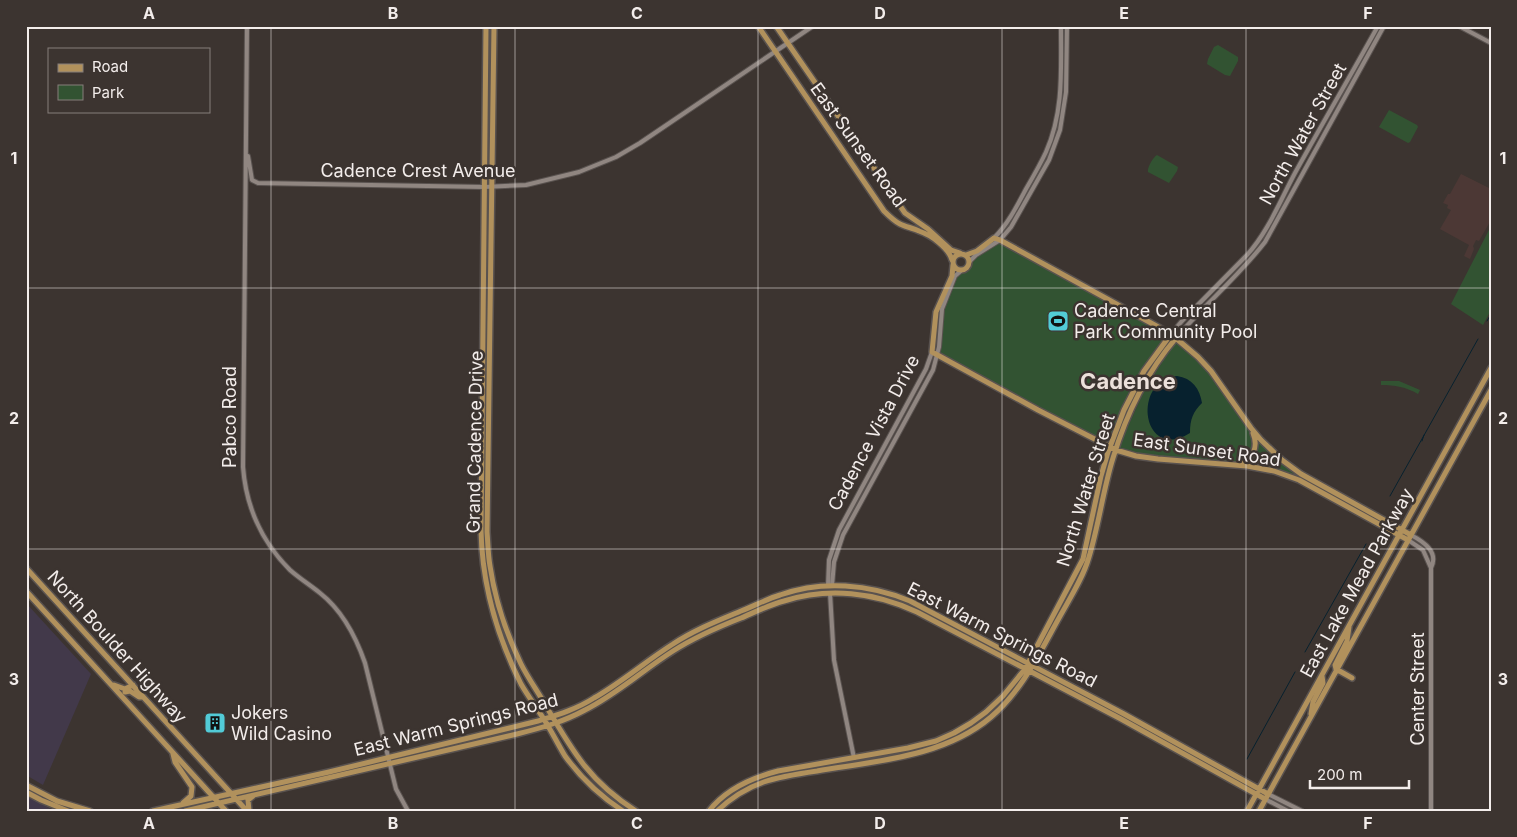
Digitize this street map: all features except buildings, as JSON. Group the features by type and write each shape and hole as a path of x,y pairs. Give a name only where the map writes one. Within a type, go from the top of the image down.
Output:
{"main road":[{"name":"Grand Cadence Drive","path":"486,26 481,527 483,565 488,595 508,655 522,686 564,754 600,794 623,811"},
{"name":"Grand Cadence Drive","path":"494,26 487,532 489,566 506,631 522,665 552,717 572,750 591,775 610,793 636,811"},
{"name":"East Sunset Road","path":"758,26 884,211 899,224 922,232 930,237 948,252 953,263"},
{"name":"East Sunset Road","path":"776,26 906,213 928,229 951,250 963,254"},
{"name":"East Sunset Road","path":"997,239 1173,336 1212,371 1251,428 1274,453 1295,471 1400,532"},
{"path":"963,254 969,262 967,267 962,270 957,269 953,263 955,255 963,254 970,254 997,239"},
{"name":"Cadence Vista Drive","path":"932,352 936,312 952,276 953,263"},
{"name":"North Water Street","path":"717,811 746,790 770,779 924,751 958,738 976,728 992,716 1008,700 1078,582 1089,559 1113,449 1124,410 1144,371 1173,336"},
{"name":"East Sunset Road","path":"932,352 1113,449 1158,460 1237,465 1274,471 1294,478 1400,532"},
{"name":"East Lake Mead Parkway","path":"1247,811 1491,368"},
{"name":"East Lake Mead Parkway","path":"1259,811 1491,390"},
{"path":"1237,465 1248,460 1254,452 1256,442 1251,428"},
{"path":"1400,532 1408,540"},
{"name":"Center Street","path":"1400,532 1411,535"},
{"name":"North Boulder Highway","path":"26,568 248,811"},
{"path":"808,595 830,586"},
{"name":"East Warm Springs Road","path":"185,811 254,795 552,717 592,700 672,645 710,624 781,594 801,589 830,586 862,587 882,591 910,601 1174,741 1260,788 1267,796"},
{"path":"830,593 834,589 862,587"},
{"name":"North Boulder Highway","path":"26,591 226,811"},
{"name":"East Warm Springs Road","path":"389,760 442,752 556,723 607,698 675,650 700,636 774,604 808,595 830,593 870,596 897,603 917,612 1256,794 1267,796"},
{"path":"1350,624 1347,640 1335,665 1336,670 1352,678"},
{"name":"North Water Street","path":"709,811 732,790 757,777 778,771 918,746 936,741 954,733 980,717 998,702 1027,670"},
{"path":"1311,716 1313,702 1323,683 1322,675"},
{"path":"109,682 125,689 133,685"},
{"path":"120,694 130,691 139,697 143,697"},
{"path":"442,752 444,748 470,742 473,740 473,737"},
{"path":"1171,747 1174,741"},
{"path":"172,751 175,762 192,787 191,796 180,804"},
{"path":"829,768 854,758"},
{"path":"746,790 752,782 778,771"},
{"name":"East Warm Springs Road","path":"153,811 231,793 330,774"},
{"path":"26,785 57,801 90,811"},
{"path":"26,792 68,811"},
{"path":"248,811 248,800 254,795"}],"street":[{"name":"Pabco Road","path":"247,26 243,460 246,492 256,521 276,552 292,572 322,594 334,606 351,631 365,663 396,789 408,811"},
{"name":"Cadence Crest Avenue","path":"246,149 253,181 302,184 484,187 526,185 580,172 616,157 640,143 813,26"},
{"path":"997,239 1046,152 1057,120 1061,94 1061,26"},
{"path":"969,262 997,239 1019,216 1049,160 1062,121 1066,92 1067,26"},
{"name":"North Water Street","path":"1173,336 1182,321 1247,255 1268,226 1378,26"},
{"name":"North Water Street","path":"1173,336 1251,259 1265,242 1384,26"},
{"path":"1459,26 1491,43"},
{"name":"Cadence Vista Drive","path":"830,586 843,535 928,378 938,354 942,310 955,276 962,270"},
{"name":"Cadence Vista Drive","path":"830,586 829,560 839,530 926,369 932,352"},
{"name":"Center Street","path":"1411,535 1429,547 1434,562 1431,568 1431,811"},
{"path":"1408,540 1423,550 1431,568"},
{"path":"830,593 834,660 854,758"},
{"name":"East Warm Springs Road","path":"1267,796 1288,811"},
{"name":"East Warm Springs Road","path":"1267,796 1302,811"}],"shaded area":[{"path":"1461,174 1491,189 1491,220 1479,241 1476,240 1470,259 1464,256 1469,245 1440,229 1451,210 1447,208 1448,205 1443,203"},
{"path":"26,603 91,674 43,785 26,775"},
{"path":"26,795 54,811 26,811"}],"green space":[{"path":"1218,45 1238,57 1238,61 1230,76 1207,64 1214,47"},
{"path":"1389,110 1417,125 1418,127 1410,142 1408,143 1379,127"},
{"path":"1157,155 1178,167 1169,183 1148,172 1148,168"},
{"path":"1491,226 1491,310 1483,325 1451,304"},
{"path":"999,241 1169,335 1152,356 1134,386 1120,414 1109,445 939,353 941,349 943,311 958,274 968,268 975,258"},
{"path":"1176,340 1204,365 1250,429 1254,445 1250,455 1239,463 1189,461 1146,455 1118,448 1145,389"},
{"path":"1381,381 1399,381 1420,390 1418,394 1400,387 1381,385"},
{"path":"1258,440 1298,477 1275,469 1245,464 1256,452"}],"water":[{"path":"1177,376 1187,379 1194,385 1202,403 1193,416 1190,433 1174,439 1161,437 1153,429 1148,417 1148,404 1153,391 1162,381"}],"waterway":[{"path":"1487,321 1491,314"},
{"path":"1390,496 1478,339"},
{"path":"1422,441 1424,435"},
{"path":"1305,652 1366,544"},
{"path":"1247,759 1295,672"}],"place":[{"name":"Cadence Central Park Community Pool","path":"1058,321"},
{"name":"Jokers Wild Casino","path":"215,723"}],"district":[{"name":"Cadence","path":"1128,381"}]}
